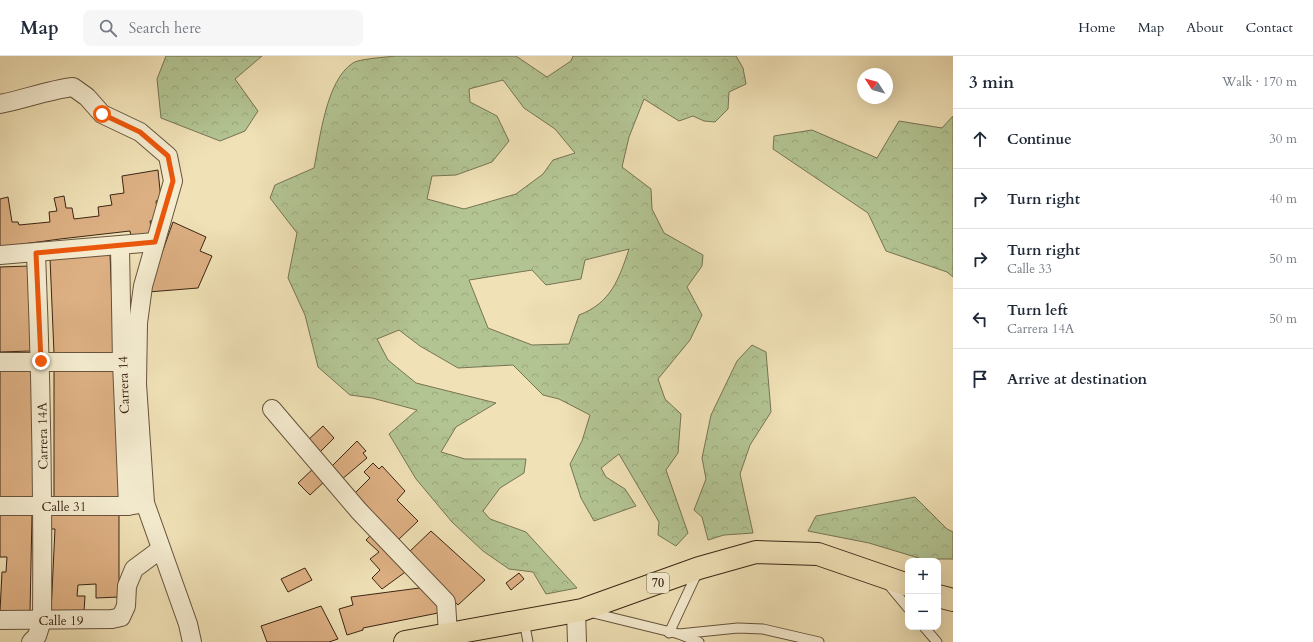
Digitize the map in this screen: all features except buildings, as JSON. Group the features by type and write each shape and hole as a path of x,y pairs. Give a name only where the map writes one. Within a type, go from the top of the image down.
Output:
{"main road":[{"name":"70","path":"405,642 449,638 579,610 700,568 756,552 818,554 905,585"},
{"path":"941,597 953,600"}],"street":[{"path":"0,104 23,100 53,89 73,87 87,97 102,114 140,132 168,156 173,181 143,286 138,323 137,505 161,549 188,624 192,642"},
{"path":"0,255 155,242"},
{"name":"Carrera 14","path":"120,246 122,362 137,505"},
{"name":"Carrera 14A","path":"36,253 41,361 43,507 42,620"},
{"path":"0,362 122,362"},
{"path":"272,409 359,511 446,602 449,638"},
{"name":"Calle 31","path":"0,506 43,507 137,505"},
{"name":"Calle 19","path":"0,620 112,619 121,617 126,606 127,586 134,569 161,549"},
{"path":"577,642 579,610"},
{"path":"31,642 37,636 42,620"}],"lane":[{"path":"669,633 700,568"},
{"path":"883,577 905,604"},
{"path":"579,610 669,633 679,634 738,628 763,629 819,642"},
{"path":"524,621 528,642"},
{"path":"926,630 936,642"},
{"path":"679,634 700,642"}],"green space":[{"path":"166,56 262,56 235,79 258,111 245,131 220,141 161,118 157,79"},
{"path":"396,56 516,56 547,77 571,61 573,56 736,56 743,68 746,84 729,92 728,109 715,122 704,121 693,116 679,121 644,99 629,137 622,167 651,189 652,209 664,233 703,255 702,266 687,287 702,315 690,340 658,379 665,399 681,414 678,453 666,470 688,533 676,546 658,535 659,522 619,454 601,468 606,477 625,489 636,506 594,521 581,498 570,464 582,441 590,415 559,399 543,395 513,365 458,368 420,346 399,330 377,339 388,360 416,383 496,403 456,427 441,452 465,459 526,459 524,473 500,488 483,511 490,519 526,532 577,588 546,594 533,572 509,569 483,551 452,522 416,479 389,434 417,410 372,398 350,395 318,367 305,315 288,278 297,233 270,198 275,185 314,168 330,96 336,82 344,71 353,63 366,59","holes":["503,80 524,108 555,129 575,153 553,160 543,174 516,194 464,209 427,199 432,176 456,175 492,162 509,141 497,116 470,102 469,89","629,249 617,280 606,297 599,304 579,315 569,344 532,345 488,328 469,280 532,270 546,285 581,279 585,260"]},
{"path":"953,116 953,277 947,272 886,251 868,213 773,149 774,136 812,130 877,158 899,121 942,128"},
{"path":"752,345 766,352 771,412 750,445 740,474 753,533 724,535 708,540 702,517 694,510 706,479 702,458 711,415 737,361"},
{"path":"915,497 947,529 953,532 953,559 919,558 869,543 808,531 816,516"}],"route":[{"path":"41,361 36,253 155,242 173,181 168,156 140,132 102,114"}]}
